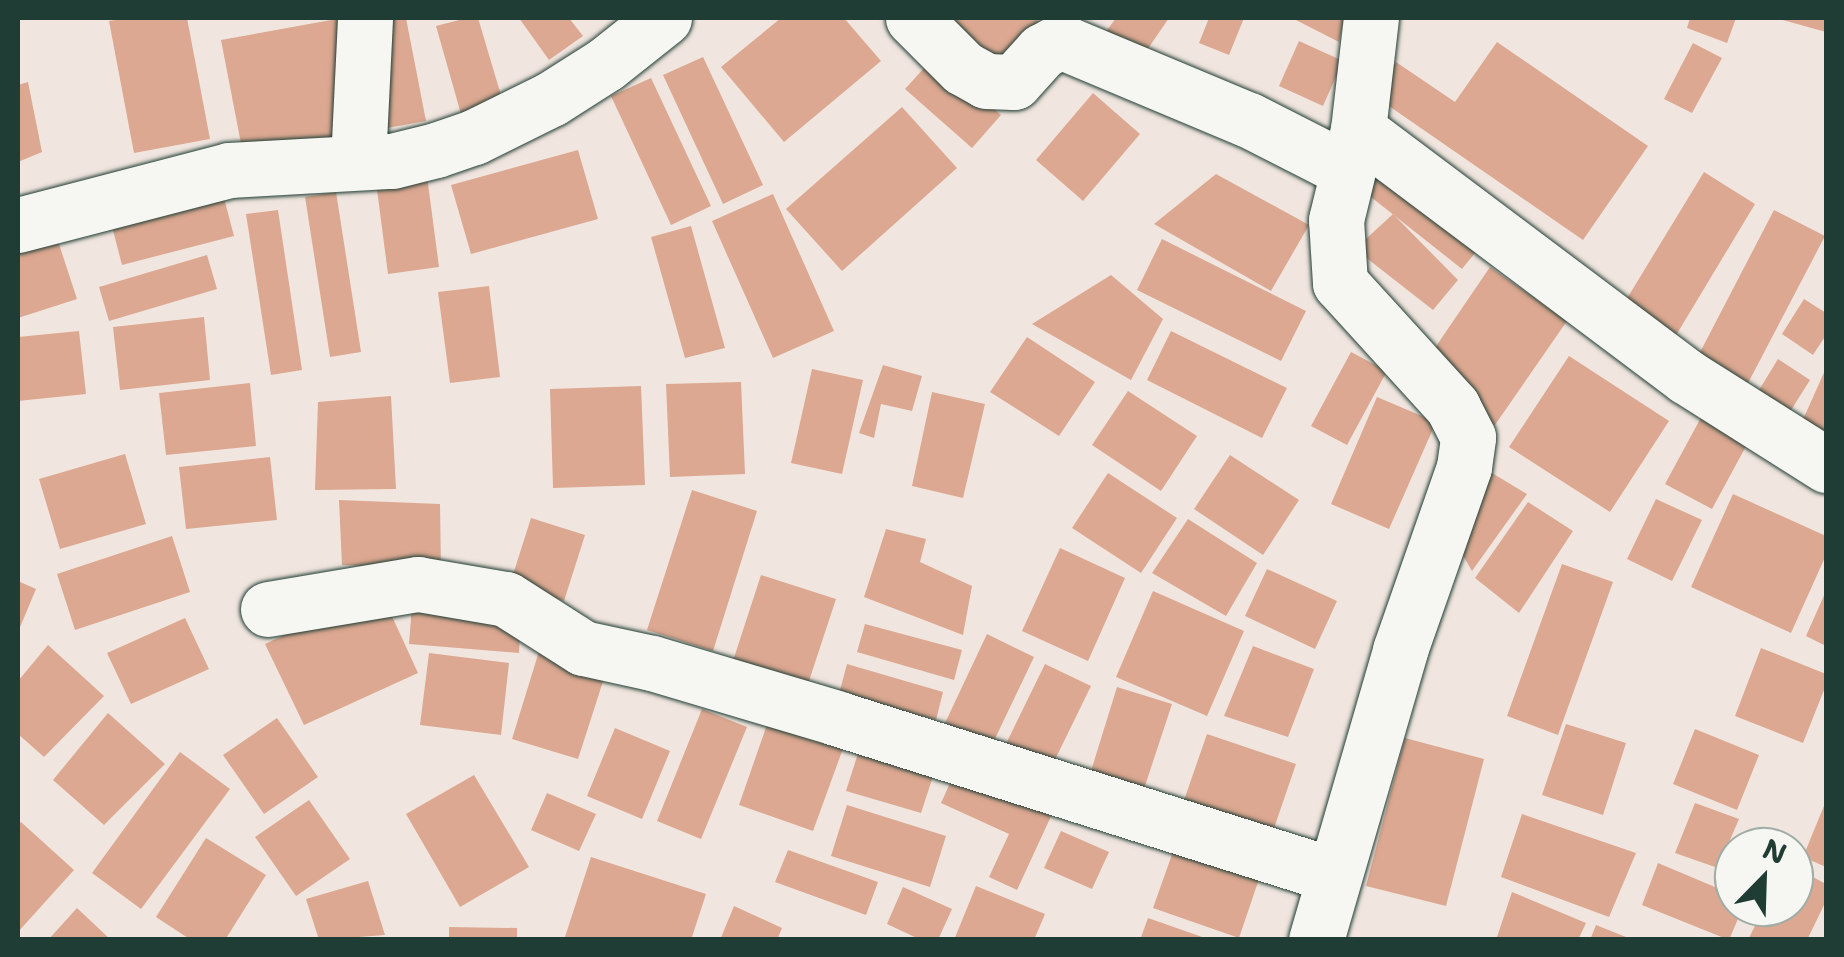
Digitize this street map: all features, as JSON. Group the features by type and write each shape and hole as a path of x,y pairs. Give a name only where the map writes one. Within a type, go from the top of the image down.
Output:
{"street":[{"path":"358,162 365,18"},
{"path":"18,225 229,170 392,160 474,137 551,99 606,64 664,18"},
{"path":"913,18 962,68 986,81 1014,82 1042,51 1057,42 1249,120 1352,150 1688,377 1826,465"},
{"path":"1316,940 1400,650 1464,467 1468,436 1453,407 1340,284 1336,220 1352,150 1371,18"},
{"path":"268,609 418,584 506,599 584,648 652,663 836,718 1333,875"}],"building":[{"path":"187,18 210,139 134,153 109,21"},
{"path":"342,18 406,18 426,121 243,154 221,40"},
{"path":"478,18 503,102 461,114 436,26"},
{"path":"519,18 569,18 583,36 549,60"},
{"path":"781,18 844,18 881,61 784,142 721,67"},
{"path":"926,18 1033,18 1042,24 1005,74"},
{"path":"1116,18 1169,18 1136,66 1099,41"},
{"path":"1209,18 1244,18 1229,55 1199,43"},
{"path":"1292,18 1344,18 1339,42"},
{"path":"1690,18 1736,18 1727,43 1687,28"},
{"path":"1826,18 1826,32 1779,19"},
{"path":"1299,41 1343,61 1323,106 1279,86"},
{"path":"1497,42 1648,146 1583,240 1373,95 1396,62 1455,102"},
{"path":"1693,43 1722,58 1692,113 1664,99"},
{"path":"935,56 1001,115 972,148 905,89"},
{"path":"703,57 763,185 723,204 663,75"},
{"path":"651,78 711,206 671,225 611,96"},
{"path":"28,82 42,152 18,162 18,85"},
{"path":"1093,93 1140,134 1083,201 1036,160"},
{"path":"902,107 957,168 842,271 786,209"},
{"path":"578,150 598,219 471,254 451,185"},
{"path":"1381,155 1487,238 1462,269 1357,186"},
{"path":"1704,172 1755,204 1675,337 1623,305"},
{"path":"1216,174 1309,225 1271,291 1154,224"},
{"path":"427,176 439,267 388,274 376,182"},
{"path":"220,183 234,236 122,265 108,211"},
{"path":"336,192 361,352 330,357 305,197"},
{"path":"773,194 834,331 773,358 712,221"},
{"path":"278,210 302,370 271,375 246,214"},
{"path":"1774,210 1825,236 1747,385 1696,360"},
{"path":"1393,214 1458,280 1433,310 1355,249"},
{"path":"691,226 725,348 685,358 651,237"},
{"path":"56,235 77,299 18,318 18,247"},
{"path":"1162,239 1306,311 1281,361 1137,290"},
{"path":"207,255 217,289 109,321 99,287"},
{"path":"1490,267 1567,321 1488,435 1426,361"},
{"path":"1111,275 1163,319 1131,380 1032,324"},
{"path":"489,286 500,377 450,383 438,292"},
{"path":"1804,299 1826,313 1826,335 1813,355 1782,334"},
{"path":"204,317 210,380 120,390 113,327"},
{"path":"79,331 86,394 18,401 18,337"},
{"path":"1171,331 1287,388 1262,438 1147,380"},
{"path":"1027,337 1095,382 1059,436 990,392"},
{"path":"1351,352 1387,371 1347,445 1311,426"},
{"path":"1569,356 1669,421 1610,512 1509,447"},
{"path":"1778,359 1810,380 1788,415 1756,395"},
{"path":"883,365 922,376 912,411 881,404 874,438 859,433"},
{"path":"1826,368 1826,447 1797,433"},
{"path":"812,369 863,380 842,474 791,463"},
{"path":"741,382 745,474 670,477 666,384"},
{"path":"250,383 256,446 166,455 159,393"},
{"path":"641,386 645,485 553,488 550,389"},
{"path":"1128,391 1197,436 1161,491 1092,445"},
{"path":"932,392 985,404 963,498 912,486"},
{"path":"391,396 396,489 315,490 318,402"},
{"path":"1377,397 1436,422 1389,529 1331,504"},
{"path":"1704,412 1751,437 1712,509 1665,484"},
{"path":"125,454 146,524 60,549 39,479"},
{"path":"1230,455 1299,500 1263,555 1194,509"},
{"path":"270,457 277,520 186,529 179,467"},
{"path":"1487,470 1527,494 1472,571 1447,528"},
{"path":"1108,473 1177,518 1141,573 1072,528"},
{"path":"692,490 757,511 713,651 647,630"},
{"path":"1733,494 1826,536 1826,555 1791,633 1691,587"},
{"path":"1656,499 1702,520 1672,581 1627,559"},
{"path":"339,500 440,504 441,570 342,565"},
{"path":"1528,502 1573,531 1519,613 1475,578"},
{"path":"531,518 585,535 564,601 510,584"},
{"path":"1188,519 1257,563 1226,616 1152,573"},
{"path":"886,529 926,539 920,562 972,586 963,635 864,597"},
{"path":"172,536 190,592 75,630 57,574"},
{"path":"1060,548 1125,578 1088,661 1022,631"},
{"path":"1562,564 1613,582 1558,735 1507,716"},
{"path":"1267,569 1337,601 1315,649 1245,616"},
{"path":"761,575 836,599 805,693 730,670"},
{"path":"18,581 36,589 18,632"},
{"path":"380,590 418,673 304,725 265,644"},
{"path":"1153,591 1244,631 1207,716 1116,677"},
{"path":"1826,591 1826,646 1806,636"},
{"path":"412,605 521,614 519,653 409,644"},
{"path":"185,618 209,669 131,704 107,653"},
{"path":"865,624 962,650 954,680 857,652"},
{"path":"987,634 1034,657 992,745 945,723"},
{"path":"48,645 104,696 44,757 18,734 18,681"},
{"path":"1253,646 1314,669 1288,737 1224,716"},
{"path":"540,648 607,669 578,759 512,739"},
{"path":"1761,648 1826,674 1826,685 1803,743 1735,716"},
{"path":"429,653 509,663 501,735 420,725"},
{"path":"847,664 943,692 936,720 839,694"},
{"path":"1045,664 1091,686 1048,774 1002,752"},
{"path":"1117,687 1172,704 1140,801 1087,784"},
{"path":"702,709 747,727 701,839 657,821"},
{"path":"108,713 165,764 104,825 53,780"},
{"path":"770,716 845,743 813,831 739,805"},
{"path":"277,718 318,777 264,814 223,755"},
{"path":"1566,724 1626,743 1603,815 1542,795"},
{"path":"615,728 670,751 642,819 587,796"},
{"path":"1695,729 1759,755 1737,810 1673,784"},
{"path":"1207,734 1296,764 1271,837 1182,806"},
{"path":"1405,738 1484,759 1446,906 1366,886"},
{"path":"861,744 936,767 921,813 846,791"},
{"path":"180,752 230,789 141,909 92,873"},
{"path":"956,770 1053,812 1017,890 989,877 1009,834 941,803"},
{"path":"474,775 529,867 460,907 406,814"},
{"path":"547,793 596,814 579,851 531,830"},
{"path":"309,800 350,859 296,896 255,837"},
{"path":"1826,801 1826,867 1814,862 1814,830"},
{"path":"1695,803 1739,819 1736,827 1714,827 1714,867 1675,853"},
{"path":"847,805 946,836 930,887 831,856"},
{"path":"1522,814 1636,853 1609,917 1501,877"},
{"path":"21,822 74,870 18,932 18,826"},
{"path":"1061,831 1109,852 1092,889 1044,868"},
{"path":"206,838 266,875 225,940 191,940 156,917"},
{"path":"1175,846 1260,876 1239,938 1153,908"},
{"path":"788,850 878,882 866,915 775,882"},
{"path":"591,857 706,894 691,940 564,940"},
{"path":"1658,863 1714,887 1714,927 1735,927 1729,940 1642,905"},
{"path":"1814,878 1826,884 1826,901 1814,926"},
{"path":"368,881 385,935 319,940 306,899"},
{"path":"976,886 1045,914 1034,940 954,940"},
{"path":"903,887 952,909 938,940 921,940 887,924"},
{"path":"1512,892 1586,923 1578,940 1496,940"},
{"path":"734,906 782,928 777,940 720,940"},
{"path":"77,908 111,940 48,940"},
{"path":"1148,918 1208,939 1208,940 1140,940"},
{"path":"1596,925 1631,939 1631,940 1590,940"},
{"path":"449,927 517,928 517,940 449,940"},
{"path":"1754,927 1813,927 1807,940 1748,940"}]}
